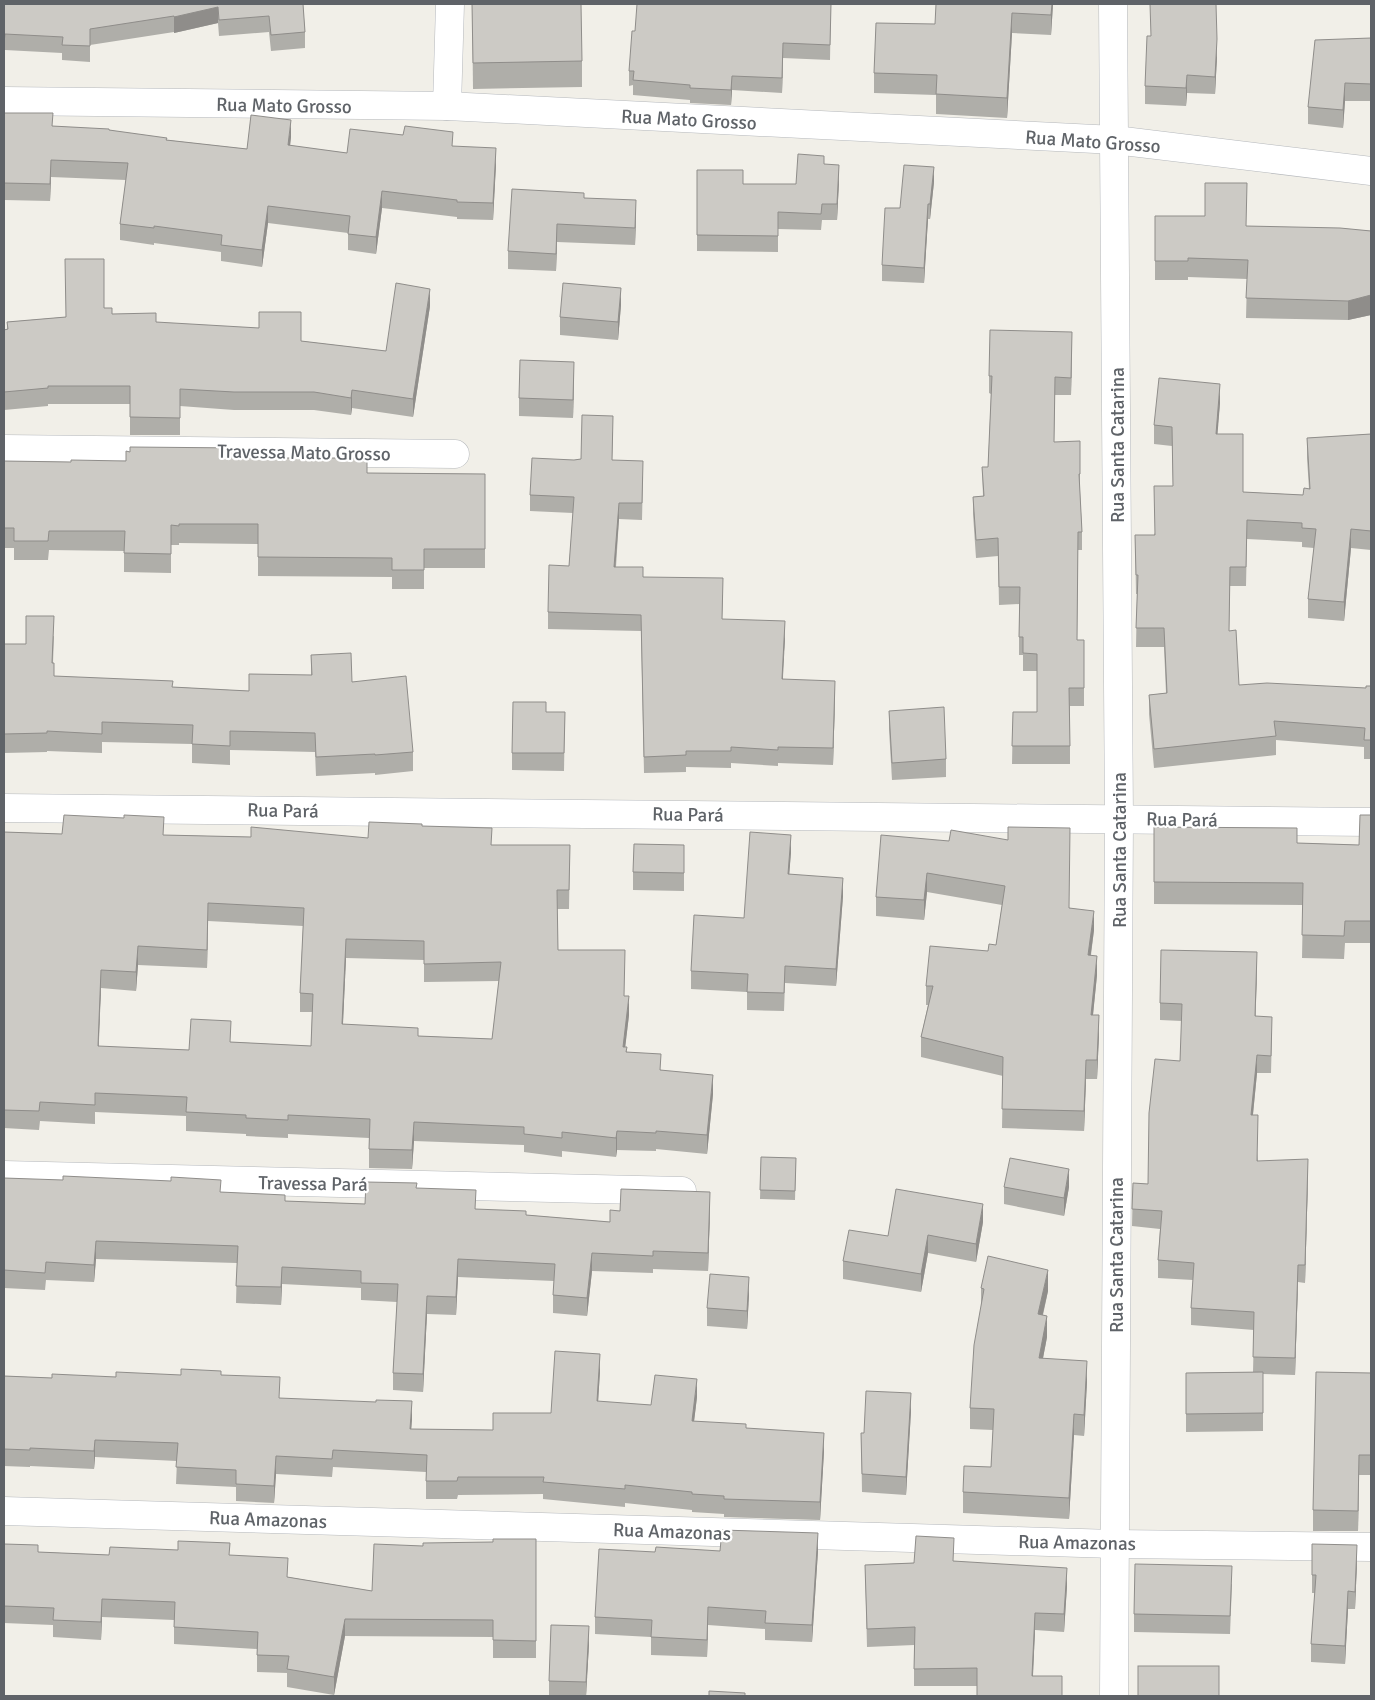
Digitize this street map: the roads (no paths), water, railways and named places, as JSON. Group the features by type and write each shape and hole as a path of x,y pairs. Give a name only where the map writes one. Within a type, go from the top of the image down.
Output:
{"street":[{"path":"447,106 450,4"},
{"name":"Rua Santa Catarina","path":"1113,4 1119,819 1114,1696"},
{"name":"Rua Mato Grosso","path":"4,101 447,106 1115,140 1371,171"},
{"name":"Travessa Mato Grosso","path":"4,449 455,454"},
{"name":"Rua Pará","path":"4,808 1371,822"},
{"name":"Travessa Pará","path":"4,1176 682,1191"},
{"name":"Rua Amazonas","path":"4,1511 1114,1544 1371,1547"}]}
